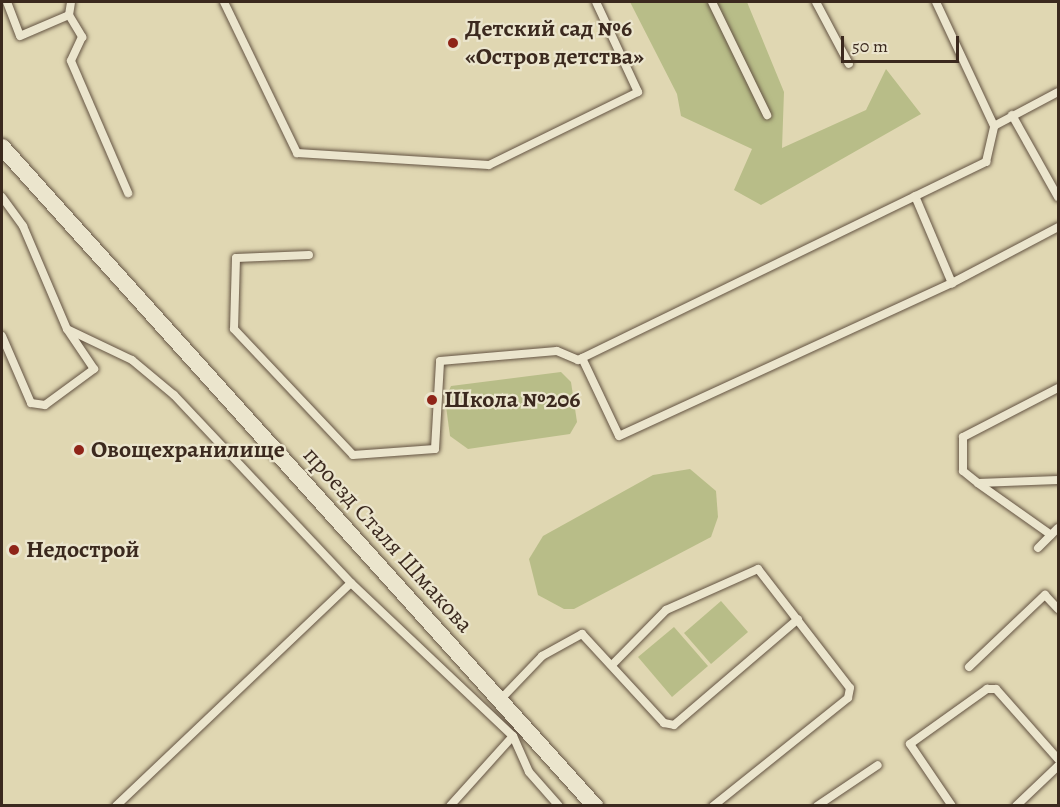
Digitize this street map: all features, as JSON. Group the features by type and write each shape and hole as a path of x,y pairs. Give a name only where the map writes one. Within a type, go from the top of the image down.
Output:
{"street":[{"name":"проезд Сталя Шмакова","path":"2,147 595,806"}],"lane":[{"path":"7,2 21,36 69,15"},
{"path":"71,2 69,15 82,37 71,62 129,193"},
{"path":"225,2 297,153 489,165 638,92 596,2"},
{"path":"712,2 767,116"},
{"path":"816,2 849,64"},
{"path":"309,255 236,258 234,328 353,455 435,449 440,361 556,351 582,358 986,162 994,126 936,2"},
{"path":"994,126 1059,92"},
{"path":"1012,115 1059,197"},
{"path":"915,196 952,283"},
{"path":"2,197 23,226 67,329 94,369 45,405 31,403 2,336"},
{"path":"582,358 620,436 952,283 1059,227"},
{"path":"67,329 132,360 174,395 351,583 513,736 529,772 559,806"},
{"path":"1051,535 963,471 963,437 1059,388"},
{"path":"978,483 1059,480"},
{"path":"1038,548 1059,528"},
{"path":"612,665 666,610 751,570 763,572 798,619 851,693 713,806"},
{"path":"116,806 351,583"},
{"path":"969,667 1045,595 1059,609"},
{"path":"500,700 542,656 577,634 586,636 664,723 674,725 798,619"},
{"path":"952,806 910,744 987,689 996,690 1059,759"},
{"path":"450,806 513,736"},
{"path":"817,806 878,765"},
{"path":"1016,806 1059,766"}],"green space":[{"path":"630,2 747,2 784,92 782,148 866,110 886,69 921,114 761,205 734,190 752,149 681,116 677,94"},
{"path":"561,372 571,382 577,422 570,434 468,449 450,436 445,399 451,386"},
{"path":"690,469 716,491 718,517 711,537 574,609 564,609 538,595 529,559 543,536 653,475"},
{"path":"721,601 748,632 711,664 684,633"},
{"path":"674,627 708,666 672,697 638,657"}],"place":[{"name":"Детский сад №6 «Остров детства»","path":"453,43"},
{"name":"Школа №206","path":"432,400"},
{"name":"Овощехранилище","path":"79,450"},
{"name":"Недострой","path":"14,550"}]}
